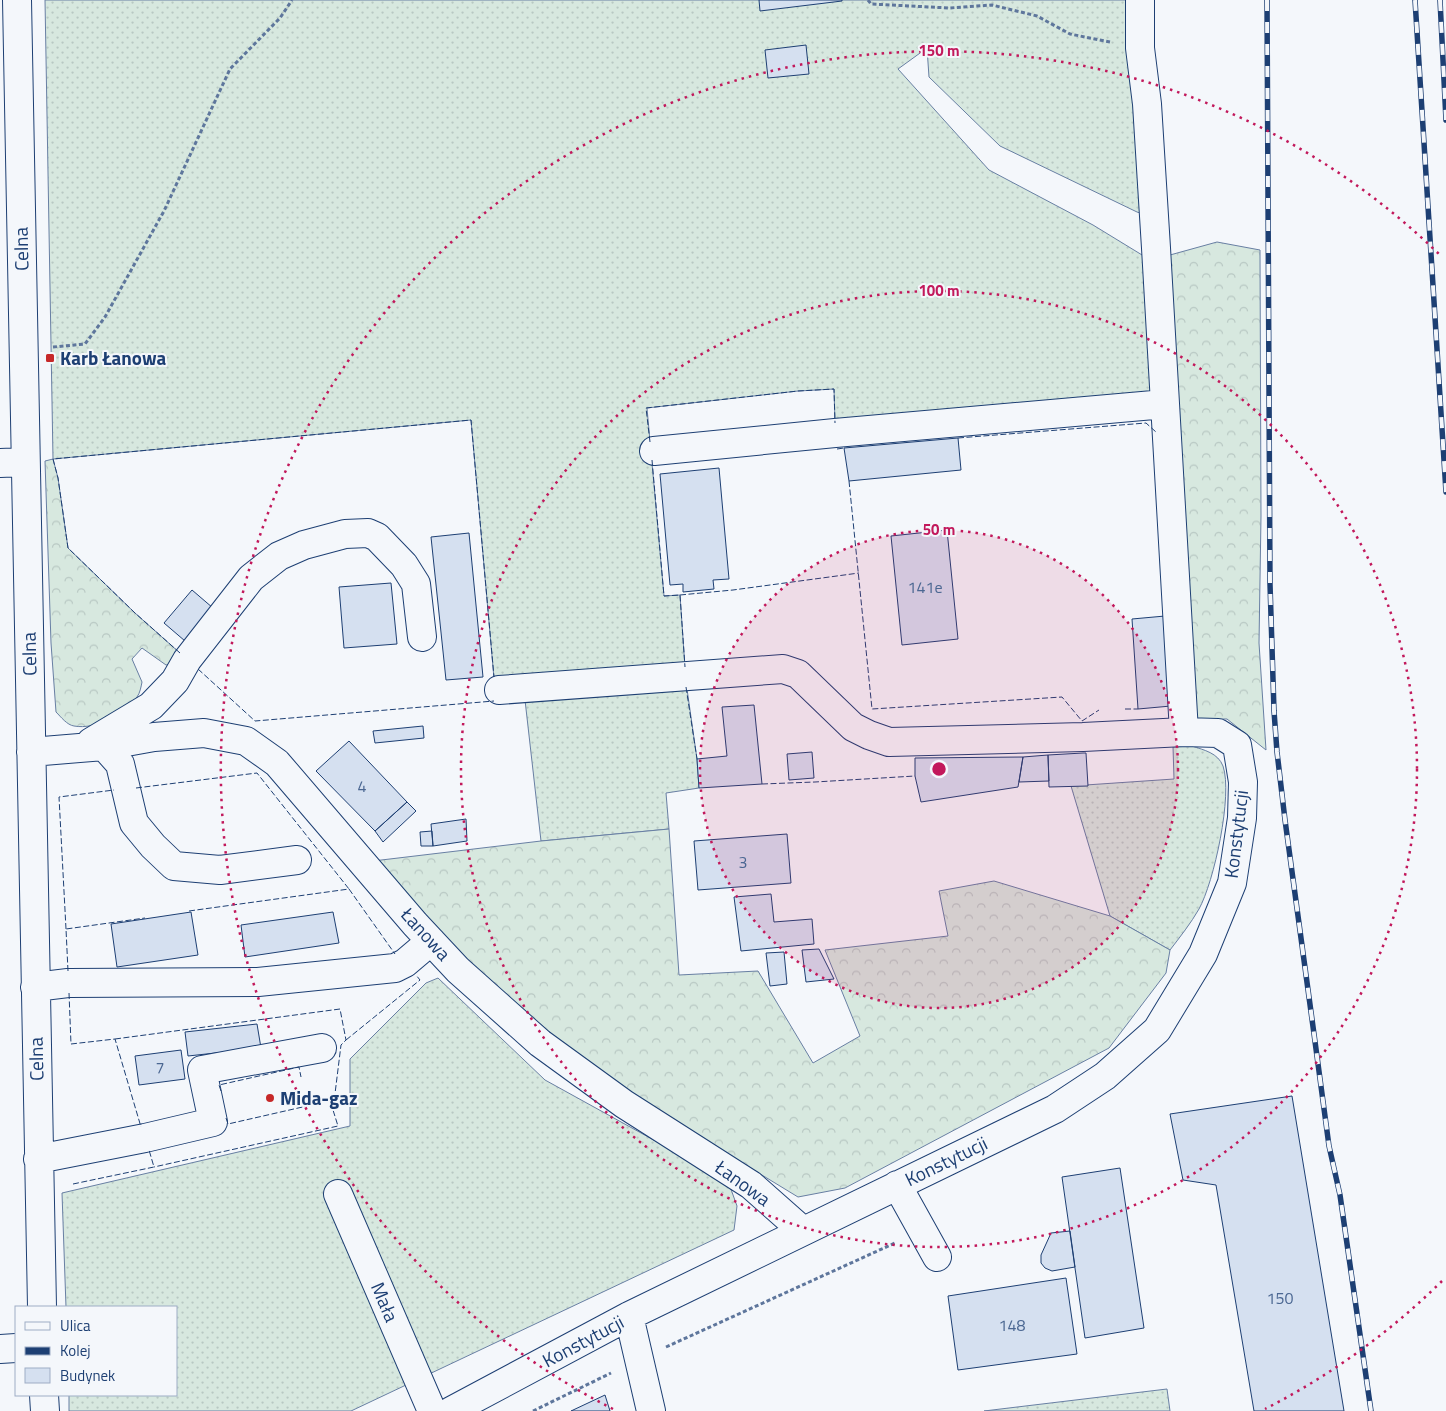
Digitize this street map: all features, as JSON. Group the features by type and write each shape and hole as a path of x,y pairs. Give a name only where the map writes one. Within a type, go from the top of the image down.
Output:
{"street":[{"name":"Celna","path":"17,0 23,348 12,462 31,752 42,1306"},
{"path":"499,690 783,669 798,674 853,727 889,742 1083,737 1184,732 1146,104 1140,48 1140,0"},
{"path":"654,451 1165,404"},
{"path":"297,860 220,870 174,866 134,824 120,764 93,747 151,706 175,681 187,660 251,578 279,556 304,545 345,534 368,533 377,537 404,565 416,584 422,637"},
{"name":"Konstytucji","path":"451,1411 629,1316 1055,1109 1105,1076 1158,1030 1203,954 1232,882 1242,818 1243,782 1237,745 1218,733 1184,732"},
{"name":"Łanowa","path":"31,752 93,747 154,737 204,733 246,741 277,763 458,970 540,1043 624,1104 751,1185 803,1231"},
{"path":"35,987 68,983 258,982 395,968 405,964 431,941"},
{"path":"38,1159 145,1138 213,1122 202,1070 322,1048"},
{"path":"897,1185 937,1257"},
{"name":"Mała","path":"338,1194 432,1411"},
{"path":"629,1316 651,1411"},
{"path":"0,1349 15,1348"},
{"path":"44,1396 45,1411"}],"path":[{"path":"23,348 85,344 109,310 164,211 230,69 280,18 292,0"},
{"path":"868,0 872,4 949,8 992,5 1037,16 1070,34 1140,48"},
{"path":"532,1411 639,1359 921,1230"}],"green space":[{"path":"45,0 1134,0 1146,215 1000,146 929,77 927,48 898,69 989,170 1093,225 1147,258 1154,396 835,423 834,389 798,391 647,408 664,596 680,595 686,682 697,759 699,788 666,793 669,829 541,841 525,700 496,701 471,420 53,459"},
{"path":"1217,242 1260,250 1261,516 1259,643 1266,750 1227,719 1194,719 1170,255"},
{"path":"53,459 58,478 68,548 135,613 181,654 173,664 166,665 142,648 132,659 142,682 137,697 118,715 91,726 71,725 64,721 56,712 51,643 45,461"},
{"path":"1192,746 1214,755 1223,766 1226,797 1224,817 1216,860 1205,896 1199,909 1170,950 1110,916 1071,786 1174,779 1173,747"},
{"path":"669,829 679,975 758,971 813,1063 860,1036 825,950 948,936 939,891 994,881 1110,916 1170,950 1166,973 1109,1048 845,1188 798,1197 606,1080 467,962 373,861 541,841"},
{"path":"438,978 545,1080 728,1181 737,1206 734,1230 351,1411 69,1411 69,1396 178,1396 178,1306 66,1306 62,1193 350,1126 350,1059 426,983"},
{"path":"1167,1389 1170,1411 984,1411"}],"building":[{"path":"759,0 842,0 842,1 760,11"},
{"path":"806,45 809,74 768,78 765,50"},
{"path":"958,438 961,470 849,481 844,448"},
{"path":"719,468 729,579 713,580 714,589 683,592 683,584 670,585 660,474"},
{"path":"947,530 958,639 902,645 891,536"},
{"path":"469,533 483,677 446,680 431,537"},
{"path":"391,583 397,644 344,648 339,587"},
{"path":"192,590 213,608 185,641 164,623"},
{"path":"1165,616 1171,706 1138,709 1132,619"},
{"path":"754,705 762,784 699,788 697,759 727,756 722,707"},
{"path":"423,726 424,738 375,743 373,731"},
{"path":"349,741 407,802 375,831 316,771"},
{"path":"812,752 814,778 789,780 787,754"},
{"path":"1086,753 1088,786 1049,787 1048,755"},
{"path":"1048,755 1049,781 1019,782 1023,757"},
{"path":"1023,757 1018,787 921,802 915,776 915,758"},
{"path":"407,802 416,811 383,842 375,831"},
{"path":"466,819 467,841 433,846 431,824"},
{"path":"432,831 433,846 421,846 420,832"},
{"path":"787,834 791,883 698,890 694,841"},
{"path":"771,894 774,922 812,919 814,944 741,951 734,897"},
{"path":"191,912 198,955 117,967 111,924"},
{"path":"333,912 339,943 245,957 241,925"},
{"path":"819,949 834,979 806,982 802,950"},
{"path":"784,952 787,984 770,986 766,953"},
{"path":"257,1024 261,1048 188,1056 185,1032"},
{"path":"181,1050 185,1079 139,1085 135,1056"},
{"path":"1292,1096 1344,1411 1254,1411 1216,1185 1183,1180 1170,1114"},
{"path":"1120,1168 1144,1328 1085,1338 1062,1177"},
{"path":"1070,1231 1075,1267 1052,1271 1045,1268 1041,1263 1041,1255 1051,1233"},
{"path":"1066,1278 1077,1354 958,1370 948,1296"},
{"path":"605,1395 610,1411 571,1411"}],"railway":[{"path":"1267,0 1270,584 1277,752 1329,1146 1340,1195 1371,1411"},
{"path":"1415,0 1446,492"},
{"path":"1440,0 1446,120"}],"fence":[{"path":"650,442 646,408 798,391 834,389 835,423"},
{"path":"180,653 135,613 68,548 58,478 53,459 471,420 494,677"},
{"path":"958,438 1146,423 1156,432"},
{"path":"837,449 844,448"},
{"path":"652,460 664,596 680,595 685,667"},
{"path":"849,481 872,709 1062,697 1082,721 1099,710"},
{"path":"680,595 733,590 859,573"},
{"path":"198,669 255,721 494,701"},
{"path":"686,687 697,759"},
{"path":"1125,709 1138,709"},
{"path":"136,788 257,773 349,889"},
{"path":"762,784 915,776"},
{"path":"66,929 59,797 114,790"},
{"path":"189,911 349,889 395,954"},
{"path":"68,971 66,929 145,918"},
{"path":"346,1040 420,980 416,975"},
{"path":"69,993 71,1044 115,1039 141,1127"},
{"path":"115,1039 340,1009 346,1040 341,1045 333,1110 338,1126 154,1167"},
{"path":"221,1091 219,1085 299,1067 301,1077"},
{"path":"226,1118 228,1124 307,1106 305,1096"},
{"path":"73,1184 154,1167 149,1150"}],"place":[{"name":"Karb Łanowa","path":"50,358"},
{"name":"Mida-gaz","path":"270,1098"}]}
